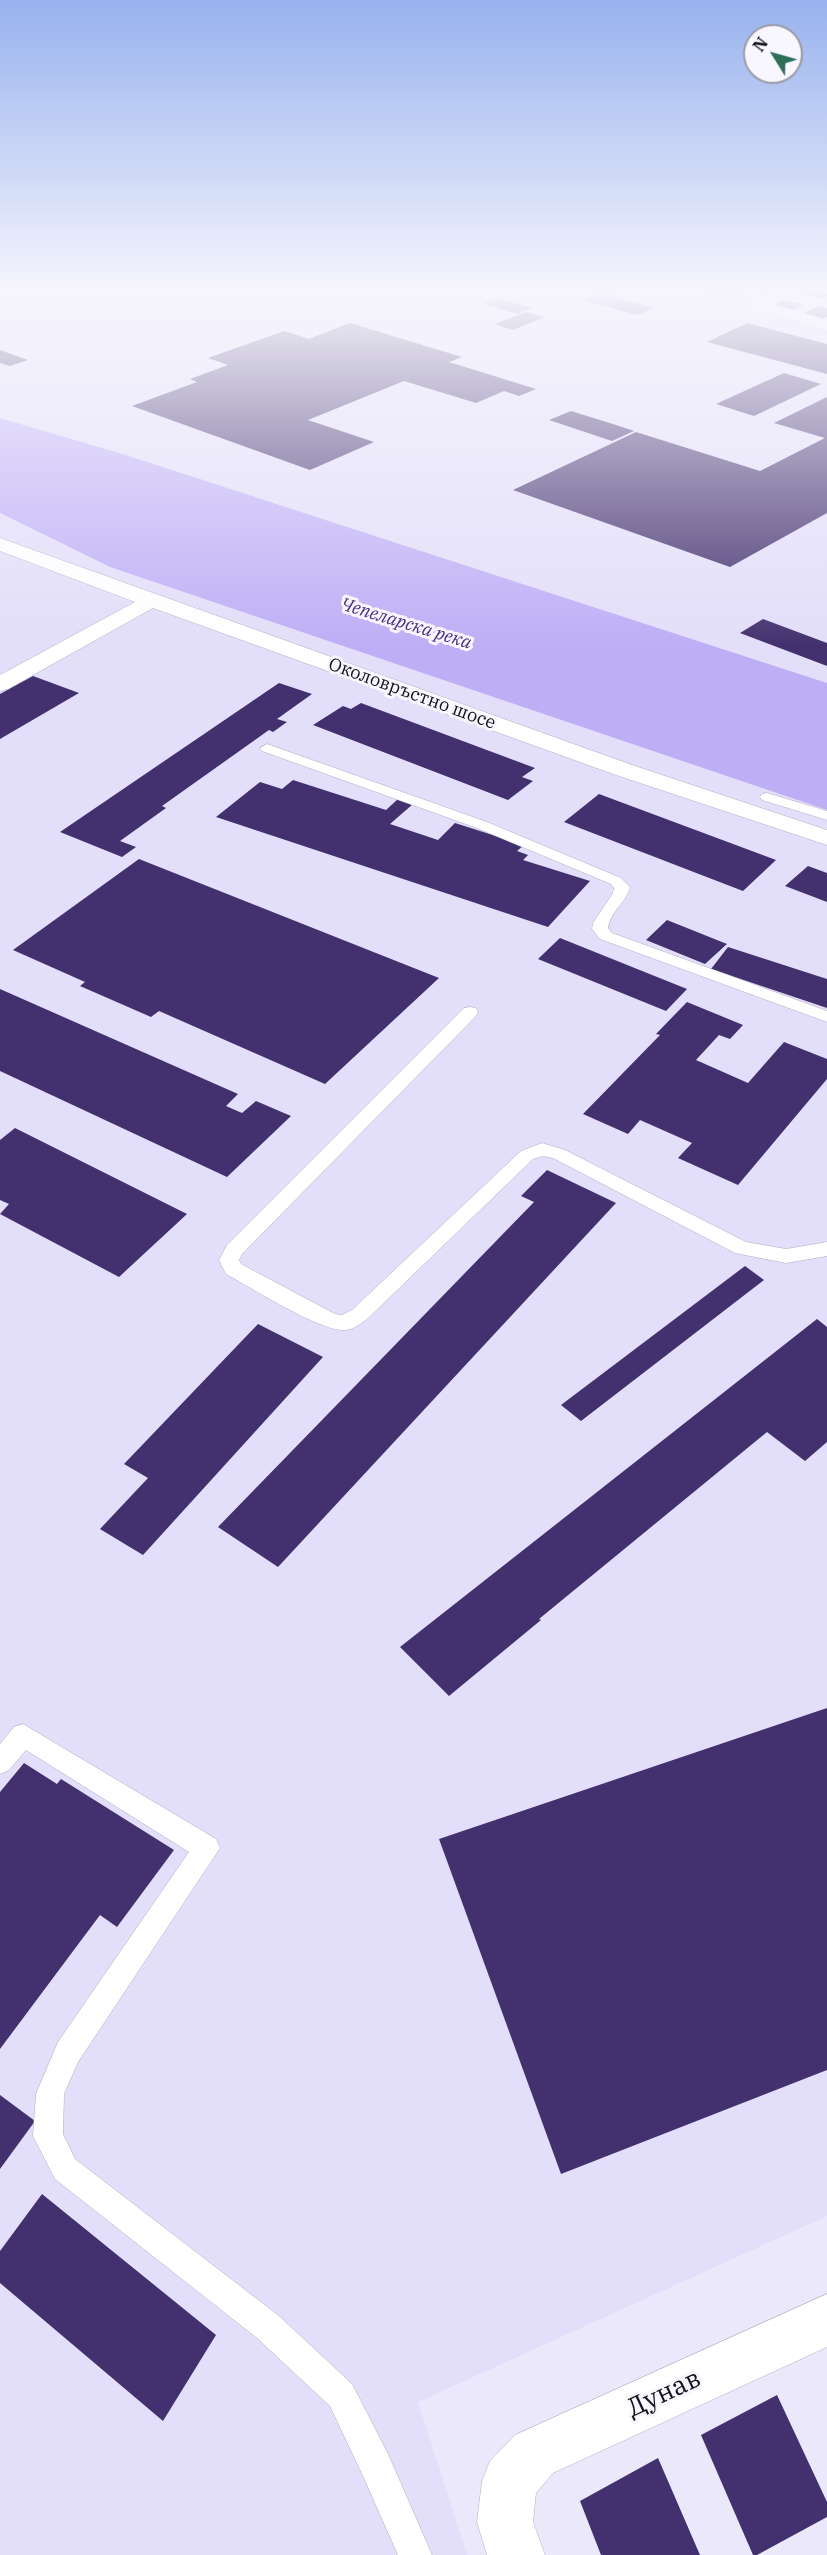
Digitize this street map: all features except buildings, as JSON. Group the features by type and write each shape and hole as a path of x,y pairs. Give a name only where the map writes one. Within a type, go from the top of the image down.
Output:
{"street":[{"name":"Околовръстно шосе","path":"0,544 152,601 624,770 827,838"},
{"path":"0,684 152,601"},
{"name":"Дунав","path":"516,2555 505,2522 510,2481 534,2454 827,2320"}],"lane":[{"path":"267,748 482,825 616,881 622,887 622,893 599,922 600,930 606,936 827,1017"},
{"path":"767,797 827,816"},
{"path":"470,1012 234,1250 229,1260 233,1269 331,1321 345,1323 359,1315 527,1155 542,1149 559,1154 741,1248 786,1256 827,1249"},
{"path":"0,1762 23,1736 207,1848 68,2052 50,2094 48,2136 65,2169 268,2327 341,2395 376,2466 415,2555"}],"shaded area":[{"path":"0,408 827,408 827,683 126,455 0,418"},
{"path":"0,513 110,567 827,810 827,2216 418,2402 467,2555 0,2555"}],"water":[{"name":"Чепеларска река","path":"0,418 126,455 827,683 827,810 110,567 0,513"}]}
